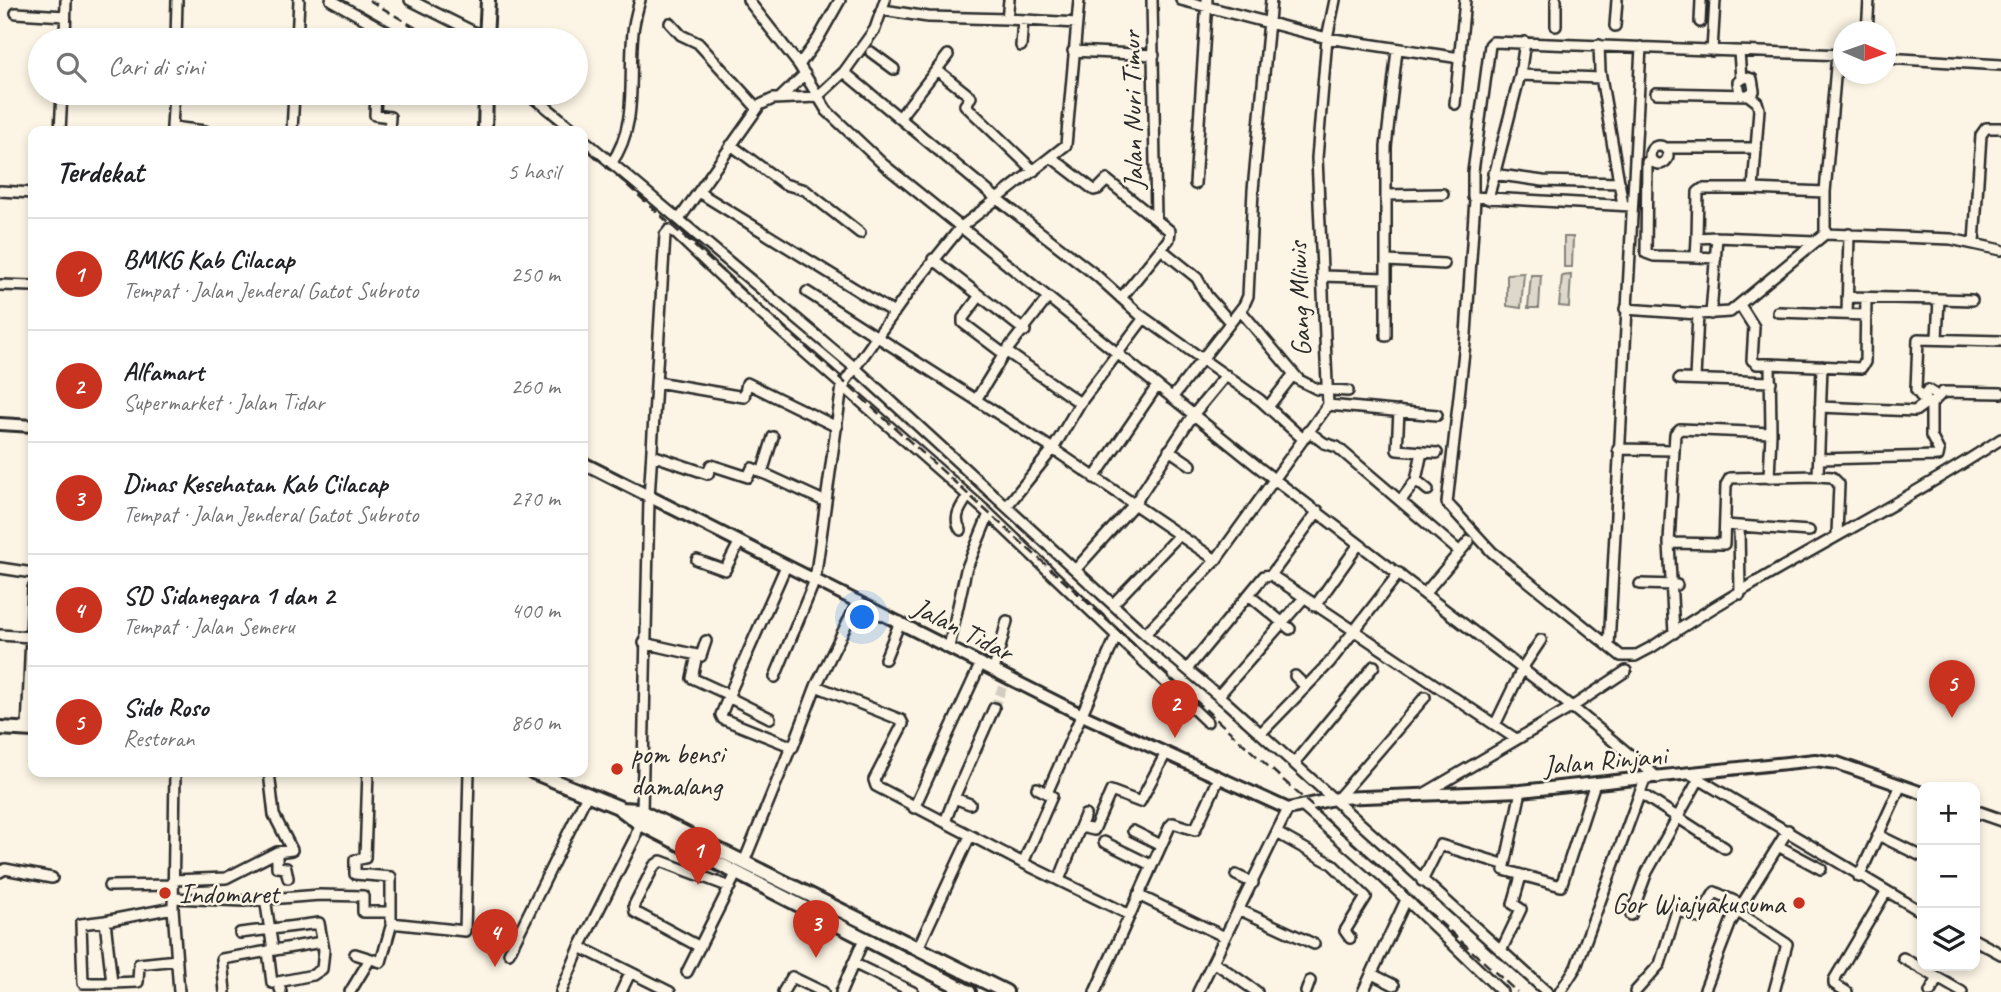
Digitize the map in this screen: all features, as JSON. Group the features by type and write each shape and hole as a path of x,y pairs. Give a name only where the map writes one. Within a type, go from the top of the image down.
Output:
{"main road":[{"path":"487,28 488,0"},
{"path":"485,126 486,105"},
{"path":"0,728 28,730"},
{"path":"546,777 744,862 1006,992"},
{"path":"641,817 736,874 970,992"},
{"path":"864,939 871,924"}],"street":[{"path":"65,28 66,0"},
{"path":"176,28 177,0"},
{"path":"298,28 299,0"},
{"path":"331,0 381,28"},
{"path":"411,0 465,28"},
{"path":"611,164 622,148 628,125 633,31 639,0"},
{"path":"748,0 802,69 817,97 833,118 884,164 1193,415 1523,667 1658,778"},
{"path":"780,98 802,69 840,0"},
{"path":"1007,19 1009,0"},
{"path":"775,677 815,580 842,386 933,259 961,227 1066,145 1079,0"},
{"name":"Jalan Nuri Timur","path":"1152,0 1156,219 1168,228 1171,236 1161,249"},
{"path":"1181,0 1207,3 1269,24 1327,38 1460,58"},
{"path":"1172,398 1248,296 1253,190 1271,0"},
{"name":"Gang Mliwis","path":"1328,405 1317,158 1327,38 1335,0"},
{"path":"1455,104 1465,0"},
{"path":"1556,0 1556,26"},
{"path":"1615,26 1617,0"},
{"path":"1700,22 1701,0"},
{"path":"1712,51 1715,0"},
{"path":"1868,21 1869,0"},
{"path":"1195,184 1207,3"},
{"path":"680,218 757,108 767,101 780,98 817,97 867,49 884,5 928,17 1077,23"},
{"path":"16,13 65,16"},
{"path":"1021,46 1023,20"},
{"path":"670,23 681,35 698,43 757,108"},
{"path":"1833,55 1498,40 1490,45 1474,172 1475,198 1466,334 1447,503 1492,552 1621,656 1635,656 1837,534 1944,477 2001,439"},
{"path":"1488,199 1520,75 1525,42"},
{"path":"1599,45 1601,78 1620,183 1628,206"},
{"path":"1609,646 1628,206 1634,164 1641,47"},
{"path":"867,49 894,69"},
{"path":"1386,336 1386,147 1397,50"},
{"path":"1073,51 1154,55"},
{"path":"1739,51 1741,79 1737,86 1758,106 1753,189"},
{"path":"901,117 948,54"},
{"path":"1896,59 2001,65"},
{"path":"937,70 971,97 965,106 1034,170"},
{"path":"844,72 1144,318 1305,435 1337,447 1402,499 1460,552"},
{"path":"1520,75 1601,78"},
{"path":"1656,93 1730,96 1754,91 1755,83 1749,77 1741,79"},
{"path":"1825,234 1825,192 1837,84"},
{"path":"60,126 61,105"},
{"path":"172,126 173,105"},
{"path":"292,126 294,105"},
{"path":"376,105 376,116 390,117 389,126"},
{"path":"543,105 569,126"},
{"path":"1974,243 1981,135 1986,128 2001,128"},
{"path":"588,143 855,367 1145,634 1188,668 1336,798 1422,881 1546,992"},
{"path":"731,145 784,184 805,190 860,233"},
{"path":"1716,258 1654,256 1646,253 1649,160 1654,148 1754,148"},
{"path":"1051,156 1095,190 1107,180 1156,219"},
{"path":"1634,164 1649,160"},
{"path":"1493,174 1543,181 1620,183"},
{"path":"1696,257 1699,190 1825,192"},
{"path":"0,191 28,193"},
{"path":"699,193 894,313"},
{"path":"1386,195 1443,194"},
{"path":"1475,198 1628,206"},
{"path":"561,992 641,817 649,499 665,235 672,230 842,386 989,514 1207,722"},
{"path":"1625,309 1698,314 1730,312 1825,234 1974,243 2001,250"},
{"path":"1847,314 1849,234"},
{"path":"1712,314 1717,237"},
{"path":"1697,238 1815,241"},
{"path":"1121,298 1161,249 1197,278 1207,296 1230,322"},
{"path":"933,259 1025,331"},
{"path":"1387,261 1444,264"},
{"path":"1321,276 1386,278"},
{"path":"0,285 28,286"},
{"path":"807,292 1053,449 1216,560"},
{"path":"979,297 963,317 963,323 1080,403"},
{"path":"1847,298 1972,300"},
{"path":"1740,305 1754,327 1752,360 1757,364 1857,369 1863,365 1866,298"},
{"path":"976,400 1006,353 1047,299"},
{"path":"1937,338 1939,299"},
{"path":"1240,310 1293,375 1308,386 1348,391"},
{"path":"1779,312 1866,315"},
{"path":"1695,379 1698,314"},
{"path":"1007,506 1053,449 1080,403 1119,355 1144,318"},
{"path":"1819,459 1938,456 1939,451 1931,436 1929,400 1916,390 1917,342 1937,338 2001,341"},
{"path":"1769,478 1770,364"},
{"path":"1818,476 1822,366"},
{"path":"1076,569 1135,503 1193,415 1226,375"},
{"path":"1268,407 1293,375"},
{"path":"1679,379 1771,382"},
{"path":"656,382 744,397 747,383 837,427"},
{"path":"1094,478 1157,386"},
{"path":"1821,407 1915,411 1942,392 2001,393"},
{"path":"1145,634 1216,560 1277,480 1305,435 1328,405 1437,415"},
{"path":"1399,411 1397,449 1437,453"},
{"path":"0,424 28,426"},
{"path":"1674,632 1674,585 1668,543 1674,450 1678,429 1771,433"},
{"path":"762,473 773,437"},
{"path":"1618,449 1674,450"},
{"path":"1169,450 1191,465"},
{"path":"1402,499 1416,480 1422,452"},
{"path":"652,455 708,474 711,465 748,477 752,468 824,501"},
{"name":"Jalan Tidar","path":"588,466 649,499 949,646 994,670 1005,681 1288,809"},
{"path":"1724,544 1727,480 1832,477 1839,484 1837,534"},
{"path":"1416,480 1428,490"},
{"path":"961,530 958,526 958,514 968,496"},
{"path":"1271,575 1318,511"},
{"path":"949,646 966,570 989,514"},
{"path":"1725,525 1809,531"},
{"path":"1740,526 1740,594"},
{"path":"1113,604 1179,535"},
{"path":"1424,593 1469,541"},
{"path":"697,560 726,570 738,543"},
{"path":"1668,543 1738,545"},
{"path":"1315,606 1359,544"},
{"path":"786,566 721,715 723,719 791,747"},
{"path":"0,568 28,572"},
{"path":"1261,733 1355,631 1399,573"},
{"path":"1188,668 1264,576 1271,575 1303,599 1516,739"},
{"path":"1640,584 1674,585"},
{"path":"1250,596 1287,626"},
{"path":"1219,695 1287,626 1303,599"},
{"path":"744,862 816,686 858,600"},
{"path":"994,670 1007,621"},
{"path":"885,659 900,622"},
{"path":"0,635 28,637"},
{"path":"1047,793 1116,637"},
{"path":"1495,725 1523,667 1541,640"},
{"path":"644,643 701,656 706,641"},
{"path":"697,655 692,678 770,718"},
{"path":"914,808 981,663"},
{"path":"1294,763 1374,666"},
{"path":"1421,795 1572,707 1626,671"},
{"path":"1295,676 1306,687"},
{"path":"816,686 901,720 902,724 874,783 914,808 1128,914"},
{"path":"1336,798 1425,697"},
{"path":"944,822 994,708"},
{"path":"1081,827 1094,830 1111,791 1140,802 1166,753"},
{"name":"Jalan Rinjani","path":"1288,809 1336,798 1521,791 1695,777 1815,760 1837,763 1917,791"},
{"path":"175,777 173,903 179,992"},
{"path":"109,886 226,878 277,852 292,850 275,815 270,777"},
{"path":"355,954 381,962 392,923 391,877 355,874 355,859 365,858 368,777"},
{"path":"392,923 465,931 468,777"},
{"path":"1631,915 1647,872 1695,777 1917,909"},
{"path":"1096,992 1128,914 1172,823 1195,830 1219,778"},
{"path":"1560,992 1576,967 1646,779"},
{"path":"1521,791 1503,864 1506,872 1564,885 1595,783"},
{"path":"1859,877 1900,785"},
{"path":"1023,863 1051,797 1037,788"},
{"path":"509,953 588,793"},
{"path":"1640,793 1726,848"},
{"path":"954,798 970,804"},
{"path":"1302,806 1502,992"},
{"path":"1198,992 1288,809"},
{"path":"1980,813 2001,820"},
{"path":"1059,880 1085,815"},
{"path":"1704,992 1731,922 1788,830"},
{"path":"1133,831 1161,845"},
{"path":"1277,833 1332,864 1366,897 1345,931 1350,939"},
{"path":"1878,835 1917,854"},
{"path":"918,948 970,836"},
{"path":"1104,842 1152,865"},
{"path":"1422,881 1440,845 1503,864"},
{"path":"1778,846 1821,869"},
{"path":"277,852 277,867 286,868 288,878"},
{"path":"700,947 635,912 634,905 654,866 661,862 730,887"},
{"path":"0,872 5,869 52,878"},
{"path":"687,972 736,874"},
{"path":"1236,875 1253,883"},
{"path":"1501,951 1521,909 1513,904 1521,876"},
{"path":"1635,992 1660,964 1677,910 1699,918 1715,892 1787,944 1774,992"},
{"path":"1847,992 1834,984 1833,980 1886,892"},
{"path":"1138,895 1225,937"},
{"path":"177,960 139,964 138,982 83,983 81,924 105,921 173,903 265,898 363,896 363,912 390,912"},
{"path":"240,933 269,930 319,923 323,964 320,972 280,987 272,983 271,951 269,930 265,898"},
{"path":"1363,992 1406,900"},
{"path":"1240,910 1314,944"},
{"path":"105,921 112,983"},
{"path":"841,992 864,939"},
{"path":"225,992 221,960 322,942"},
{"path":"1980,943 2001,954"},
{"path":"580,947 670,992"},
{"path":"1903,958 1962,992"},
{"path":"350,992 370,959"},
{"path":"1214,962 1257,992"},
{"path":"853,963 913,992"},
{"path":"621,992 630,973"},
{"path":"1372,974 1394,985"},
{"path":"783,992 792,977 823,992"},
{"path":"1930,992 1938,978"},
{"path":"1306,992 1310,981"}],"shaded area":[{"path":"1564,237 1573,237 1572,267 1564,267"},
{"path":"1524,273 1521,308 1507,306 1507,274"},
{"path":"1531,275 1541,275 1539,308 1528,308"},
{"path":"1571,275 1569,307 1559,306 1562,276"}],"tunnel":[{"path":"994,708 1003,686"}],"railway":[{"path":"369,0 416,28"},
{"path":"533,105 560,126"},
{"path":"588,150 1517,992"}],"place":[{"name":"Sido Roso","path":"1952,718"},
{"name":"Alfamart","path":"1175,738"},
{"name":"pom bensi damalang","path":"617,769"},
{"name":"BMKG Kab Cilacap","path":"698,885"},
{"name":"Indomaret","path":"165,893"},
{"name":"Gor Wiajyakusuma","path":"1799,903"},
{"name":"Dinas Kesehatan Kab Cilacap","path":"816,958"},
{"name":"SD Sidanegara 1 dan 2","path":"495,967"}]}
